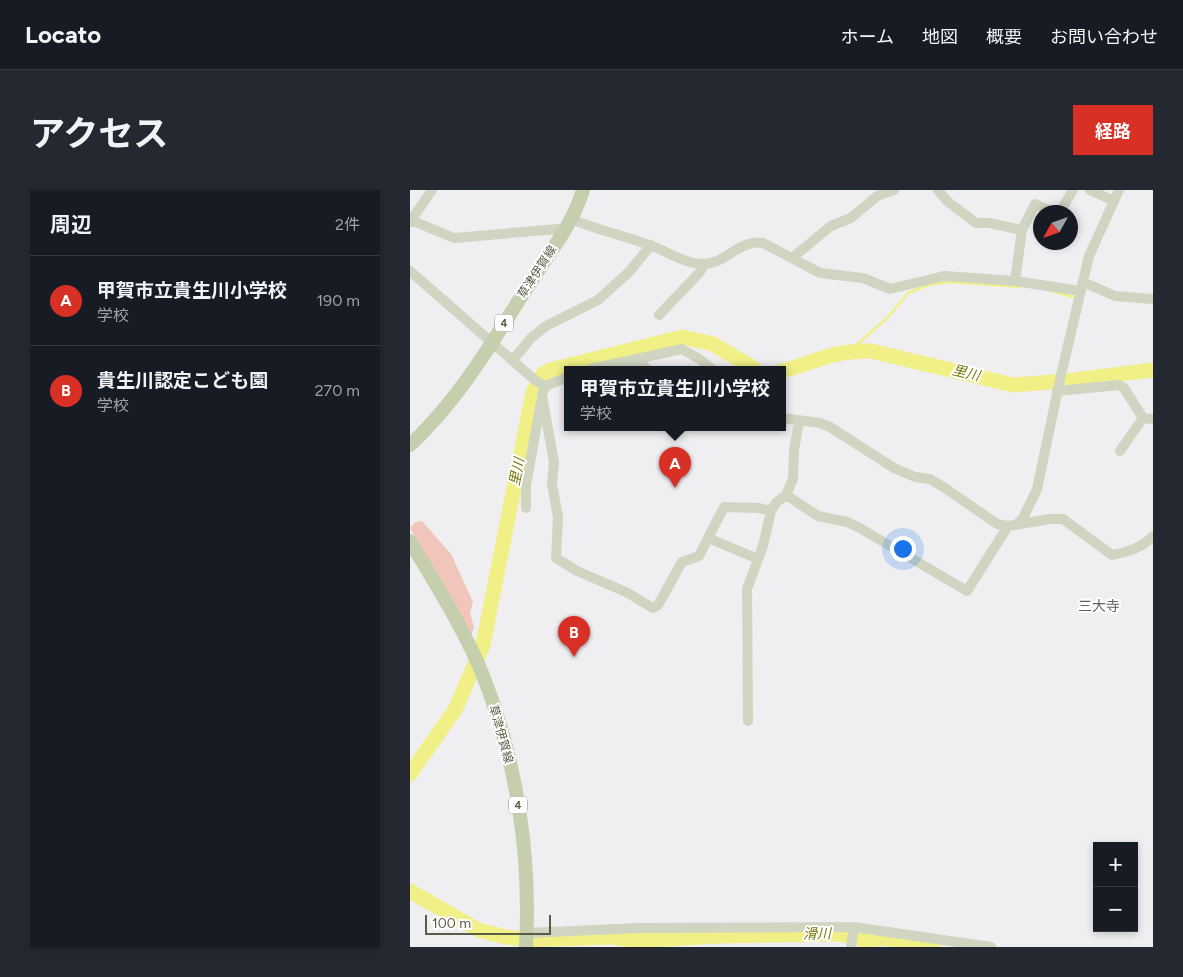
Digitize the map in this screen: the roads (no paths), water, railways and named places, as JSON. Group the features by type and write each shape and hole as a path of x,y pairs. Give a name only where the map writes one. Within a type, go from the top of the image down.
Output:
{"main road":[{"name":"草津伊賀線","path":"410,445 448,406 563,232 571,219 583,190"},
{"name":"草津伊賀線","path":"410,540 484,678 500,724 519,809 528,893 527,940"}],"street":[{"path":"432,190 411,221 449,237 467,238 558,229 563,232"},
{"path":"792,258 831,226 851,218 877,196 894,190"},
{"path":"938,190 976,224 989,223 1022,230"},
{"path":"1064,205 1072,190"},
{"path":"1090,190 1114,201"},
{"path":"786,495 818,516 847,522 858,527 967,591 1012,525 1023,518 1036,489 1081,287 1090,256 1119,190"},
{"path":"1015,281 1022,230 1033,208"},
{"path":"571,219 651,245 688,261 704,264 719,259 749,243 756,242 764,243 820,273 863,278 890,289 944,276 1081,287 1129,299 1153,300"},
{"path":"513,360 531,338 546,326 598,300 630,272 651,245"},
{"path":"659,314 700,272 704,264"},
{"path":"410,271 492,341 542,387 554,462 552,484 558,517 556,558 577,571 626,592 653,608 658,605 682,562 699,556 724,507 759,508 771,511"},
{"path":"605,366 682,349 708,366"},
{"path":"542,387 564,380"},
{"path":"1057,390 1119,385 1124,388 1148,419 1120,451"},
{"path":"526,508 526,485 542,387"},
{"path":"786,419 820,423 830,427 894,468 915,477 930,479 990,521 1012,525 1050,519 1063,519 1112,555 1123,554 1152,541"},
{"path":"748,721 746,596 771,511 776,503 786,495 793,479 794,450 799,422"},
{"path":"708,538 758,559"},
{"path":"527,940 638,928 853,930 991,947"},
{"path":"851,945 853,930"}],"waterway":[{"path":"851,350 889,316 908,293 928,285 950,282 1020,287"},
{"path":"1051,291 1073,297"},
{"name":"里川","path":"566,366 682,337 713,344 750,366"},
{"name":"里川","path":"786,370 846,352 871,351 1013,385 1066,381 1153,370"},
{"name":"里川","path":"410,774 456,708 483,645 533,392 543,374 564,366"},
{"name":"滑川","path":"410,891 478,930 505,937 532,940 612,937 637,941 718,936 837,934 859,937 871,947"},
{"path":"859,937 889,939 933,947"}],"place":[{"name":"甲賀市立貴生川小学校","path":"675,488"},
{"name":"貴生川認定こども園","path":"574,657"}],"district":[{"name":"三大寺","path":"1099,606"}]}
